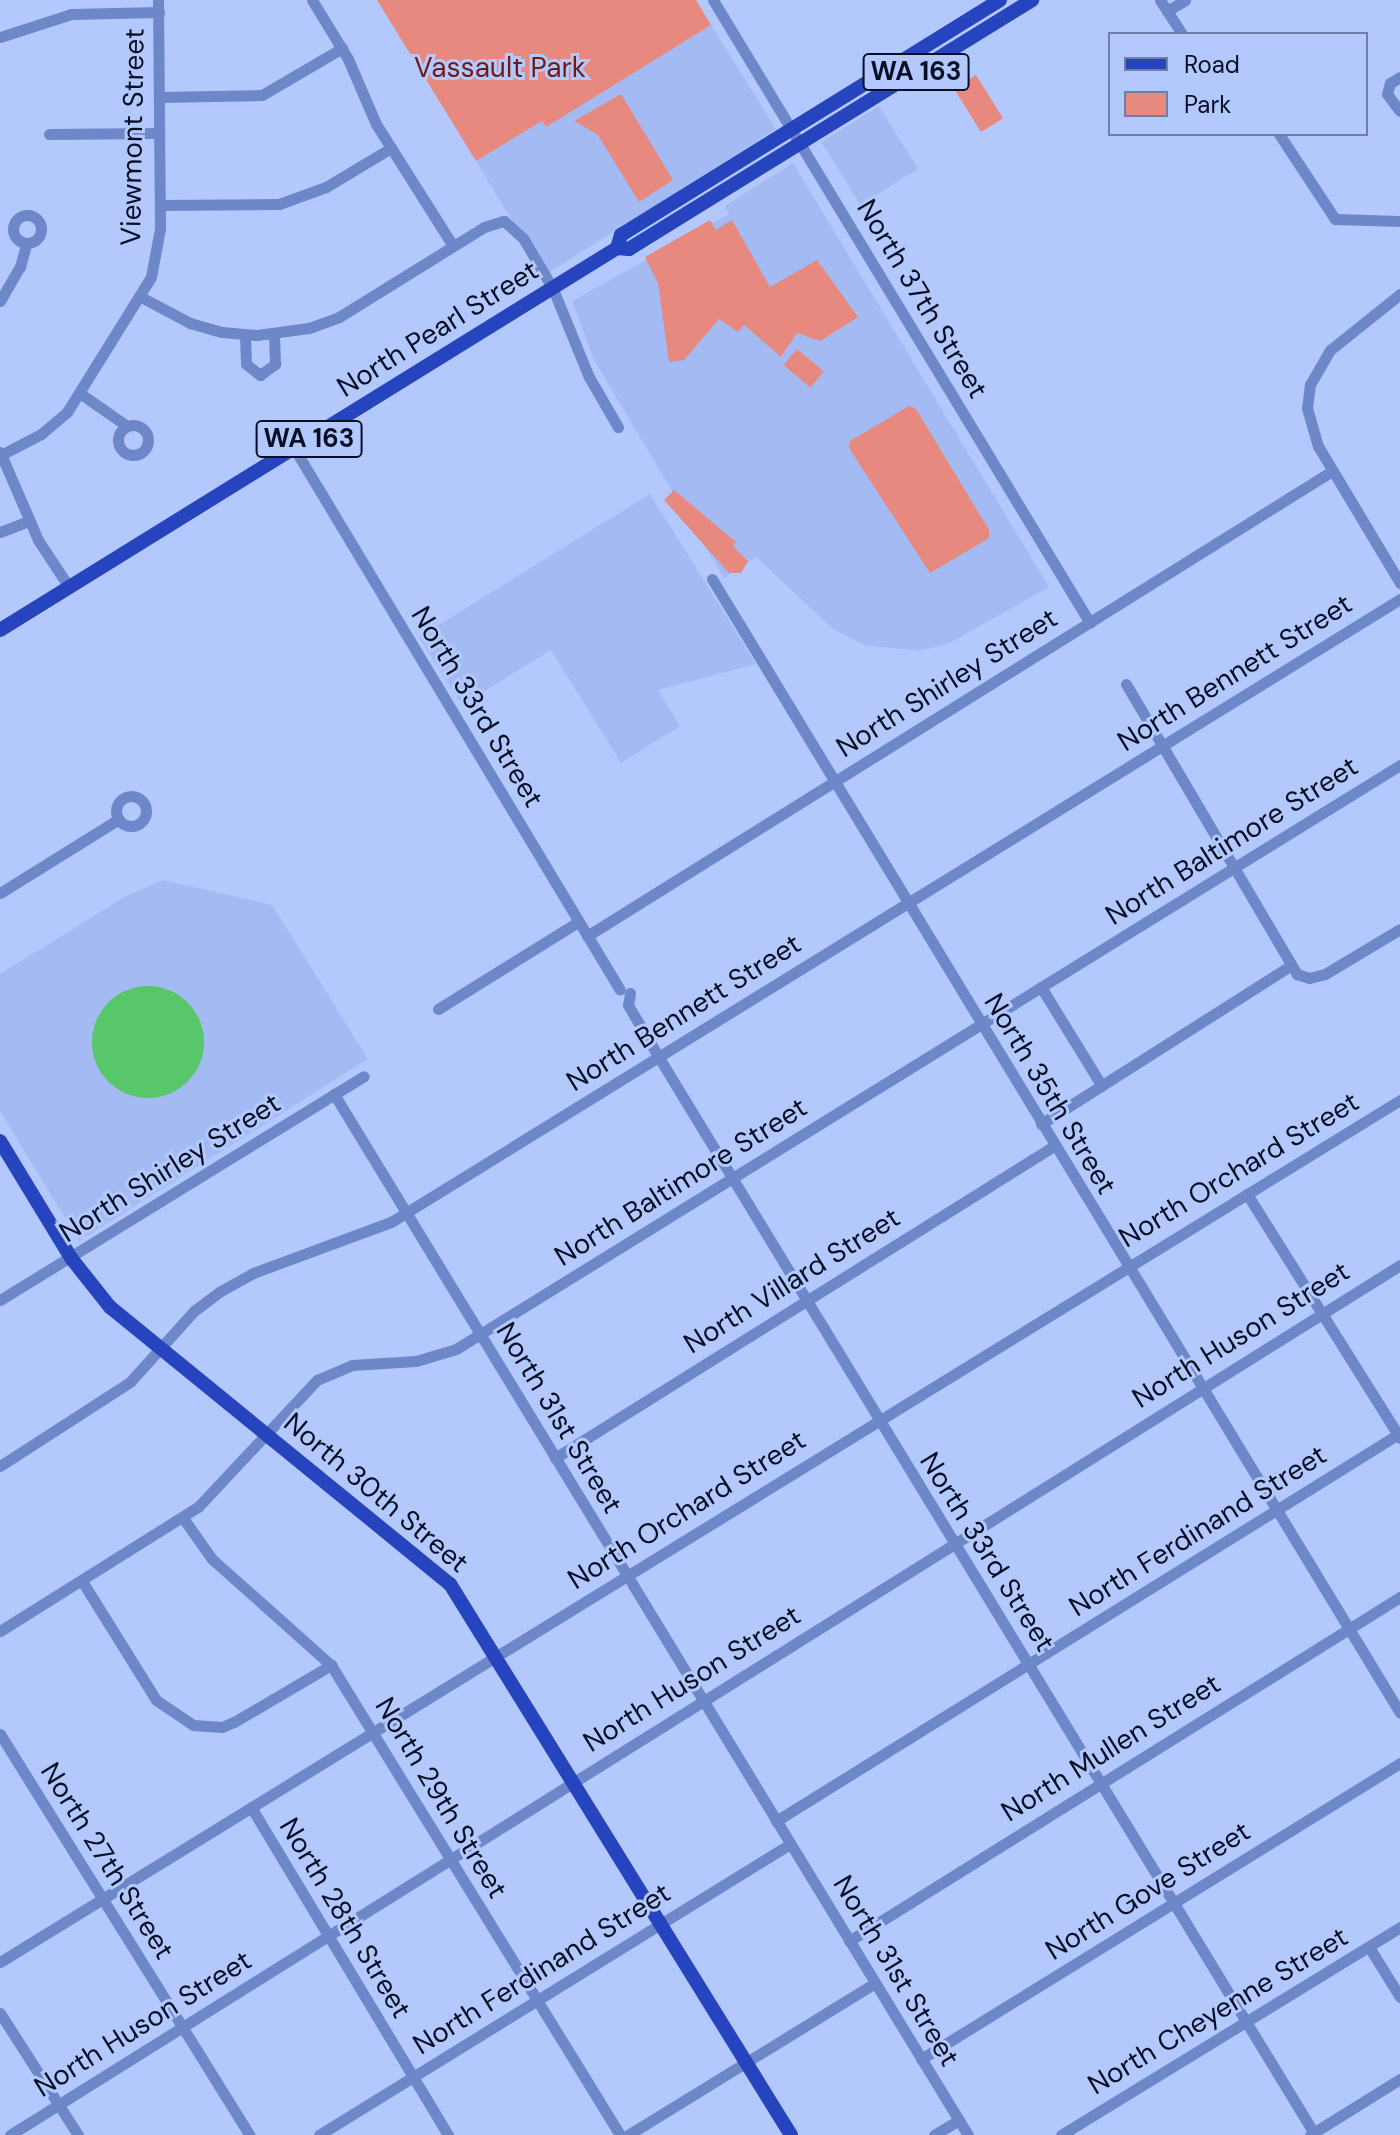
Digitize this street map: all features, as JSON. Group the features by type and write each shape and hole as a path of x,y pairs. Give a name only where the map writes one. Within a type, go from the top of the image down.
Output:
{"main road":[{"name":"North Pearl Street","path":"617,248 621,235 1000,0"},
{"name":"North Pearl Street","path":"0,630 617,248 629,249 1032,0"},
{"name":"North 30th Street","path":"1,1146 71,1258 110,1307 450,1584 498,1655 791,2135"}],"street":[{"path":"312,0 342,48 391,148 453,246"},
{"name":"North 37th Street","path":"713,0 1090,623"},
{"path":"1160,0 1181,32"},
{"path":"1167,11 1185,0"},
{"path":"0,37 71,14 159,6"},
{"name":"Viewmont Street","path":"1,453 55,423 81,394 154,268 160,205 159,6"},
{"path":"159,97 262,95 342,48"},
{"path":"1400,77 1387,94 1400,111"},
{"path":"49,134 158,133"},
{"path":"1280,136 1335,219 1356,223 1400,221"},
{"path":"160,205 279,204 326,187 391,148"},
{"path":"139,296 190,323 245,335 274,334 339,317 500,220 518,231 553,289 589,377 618,427"},
{"path":"0,301 20,267 26,244"},
{"path":"1398,301 1339,342 1310,384 1309,422 1332,471 1400,583"},
{"path":"245,335 246,364 260,375 275,364 274,334"},
{"path":"81,394 127,426"},
{"name":"North 33rd Street","path":"294,448 578,922 625,991 628,1005 806,1301 1313,2134"},
{"path":"1,453 29,521 69,587"},
{"name":"North Shirley Street","path":"587,936 1332,471"},
{"path":"0,532 29,521"},
{"name":"North 35th Street","path":"712,579 1126,1267 1400,1713"},
{"name":"North Bennett Street","path":"0,1466 122,1389 204,1303 237,1282 366,1234 405,1213 1400,599"},
{"path":"1126,684 1237,866 1290,966 1302,977 1321,976 1400,929"},
{"name":"North Baltimore Street","path":"0,1631 183,1518 220,1488 299,1394 327,1375 352,1365 438,1356 480,1334 1400,765"},
{"path":"0,893 119,819"},
{"path":"438,1009 578,922"},
{"path":"1041,1124 1290,966"},
{"path":"1041,987 1102,1086"},
{"name":"North Shirley Street","path":"0,1300 364,1076"},
{"name":"North 31st Street","path":"334,1094 968,2135"},
{"name":"North Orchard Street","path":"0,1962 1400,1100"},
{"name":"North Villard Street","path":"555,1458 1054,1146"},
{"path":"1247,1194 1399,1435"},
{"name":"North Huson Street","path":"10,2135 1400,1265"},
{"name":"North Ferdinand Street","path":"776,1821 1399,1435"},
{"name":"North 29th Street","path":"183,1518 212,1559 331,1665 620,2135"},
{"path":"82,1581 156,1700 193,1725 222,1727 234,1722 331,1665"},
{"name":"North Mullen Street","path":"849,1941 1400,1597"},
{"name":"North 27th Street","path":"0,1734 250,2135"},
{"name":"North Gove Street","path":"921,2059 1400,1763"},
{"name":"North 28th Street","path":"251,1807 448,2135"},
{"name":"North Ferdinand Street","path":"319,2135 790,1844"},
{"name":"North Cheyenne Street","path":"1061,2135 1400,1927"},
{"path":"1369,1947 1400,1997"},
{"path":"628,2135 875,1983"},
{"path":"0,2013 78,2135"},
{"path":"1313,2134 1400,2079"},
{"path":"934,2135 959,2120"}],"shaded area":[{"path":"711,25 776,129 545,275 476,161 542,121 546,126"},
{"path":"879,106 918,169 861,205 821,142"},
{"path":"793,163 1049,587 948,644 919,651 864,645 833,629 756,557 724,578 594,360 572,301 729,214 725,206"},
{"path":"650,494 756,664 658,690 680,726 621,763 551,650 462,705 419,637"},
{"path":"163,880 272,905 368,1059 79,1241 0,1111 0,974 126,896"},
{"path":"148,986 169,990 188,1002 200,1021 204,1042 200,1063 188,1082 169,1094 148,1098 127,1094 108,1082 96,1063 92,1042 96,1021 108,1002 127,990"}],"green space":[{"name":"Vassault Park","path":"377,0 696,0 711,25 546,127 542,121 476,161"},
{"path":"976,75 1003,118 981,132 954,89"},
{"path":"621,94 673,180 639,202 598,135 574,121"},
{"path":"710,220 716,230 732,220 770,287 817,260 858,317 820,341 797,333 781,357 744,325 738,332 719,319 684,360 669,362 658,283 645,257"},
{"path":"797,349 824,371 810,388 784,365"},
{"path":"909,406 916,409 989,530 989,538 930,573 849,448 850,441"},
{"path":"674,490 736,542 733,546 748,561 741,573 729,573 664,500"}]}
